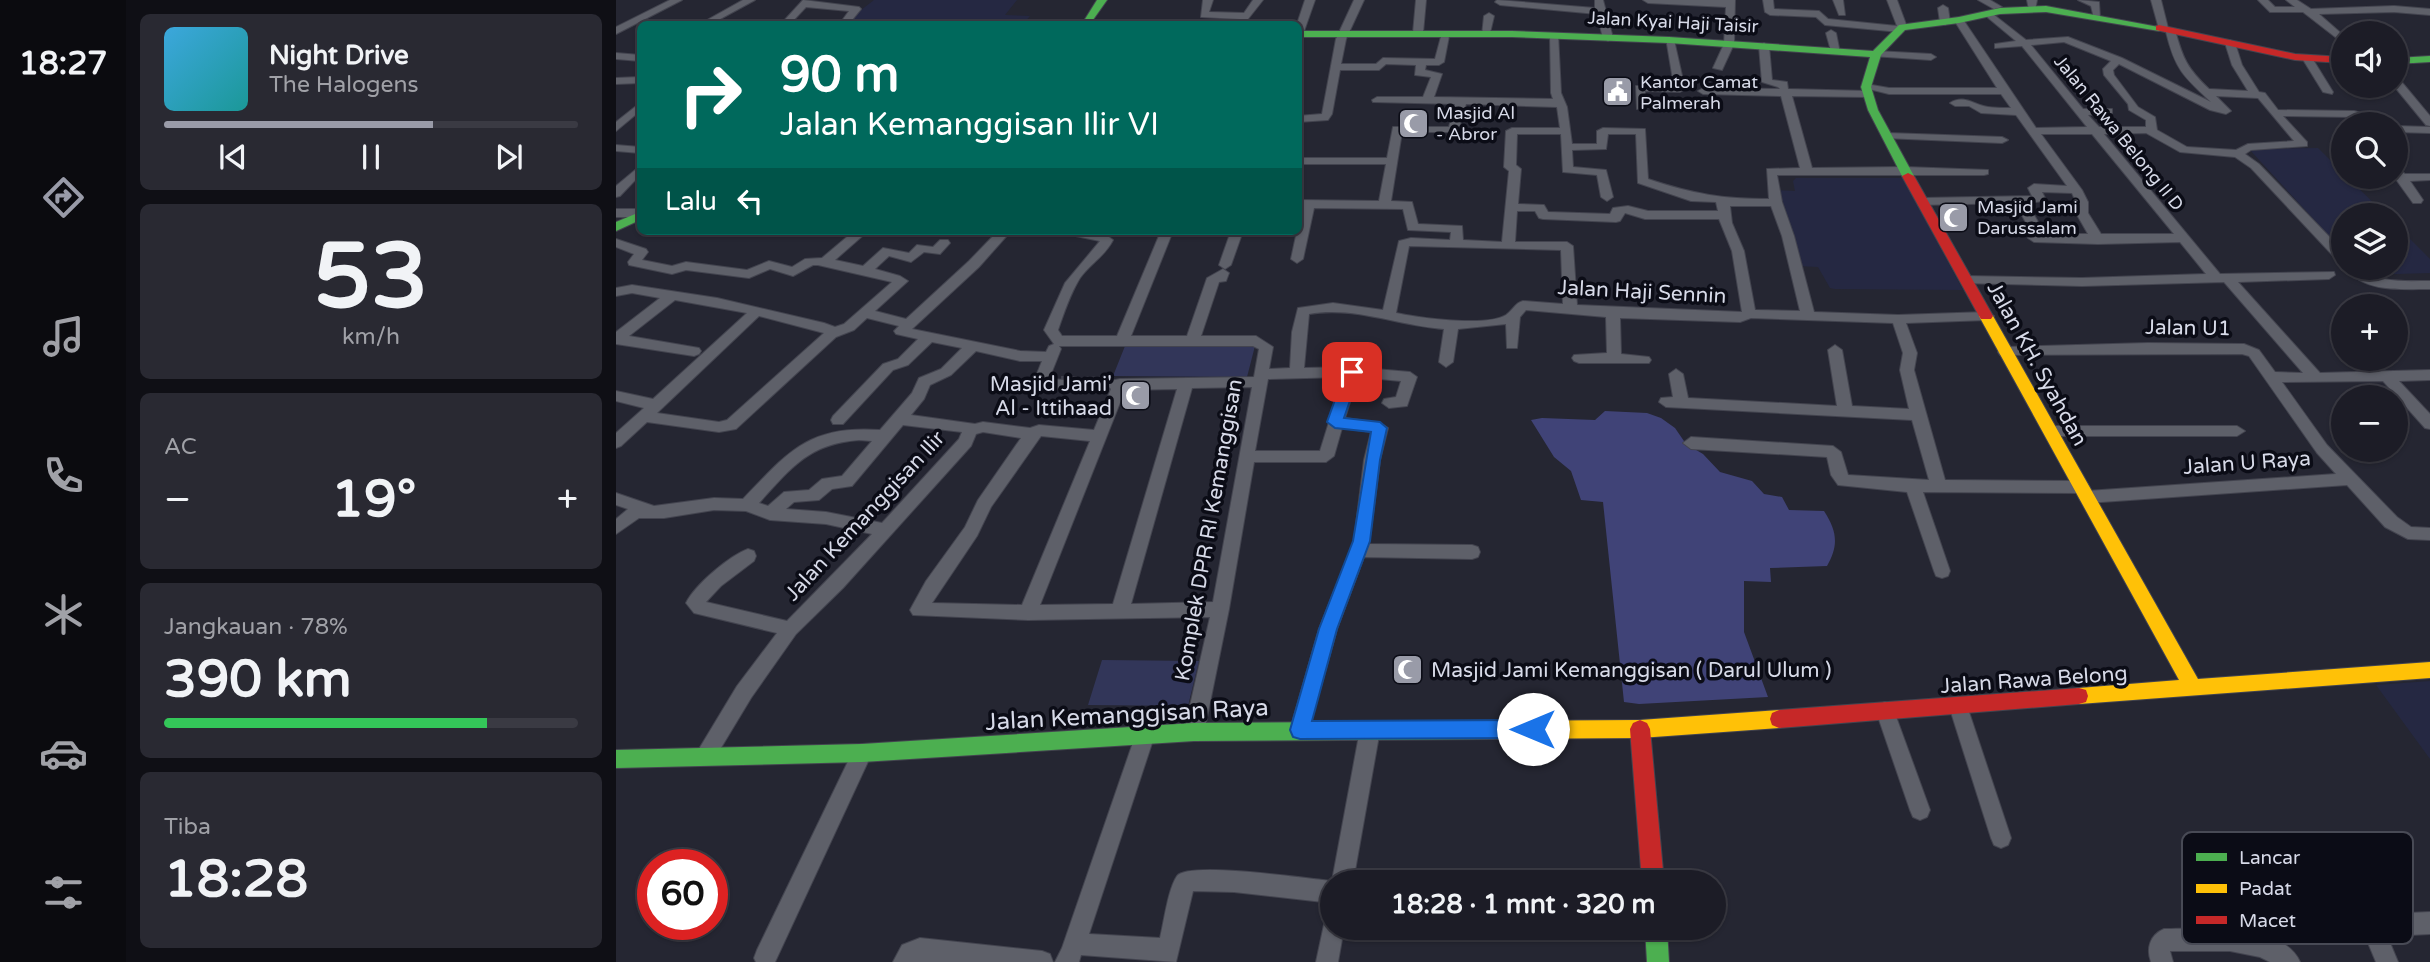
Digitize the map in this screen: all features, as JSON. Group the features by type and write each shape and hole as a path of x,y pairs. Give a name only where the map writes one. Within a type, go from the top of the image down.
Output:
{"street":[{"path":"616,31 677,0"},
{"path":"711,21 750,0"},
{"path":"1088,21 1102,0"},
{"path":"1209,0 1204,15 1243,20 1256,7 1258,0"},
{"path":"1302,25 1310,0"},
{"path":"1302,119 1325,117 1343,34 1359,0"},
{"path":"1418,33 1421,0"},
{"path":"1648,0 1729,2 1729,44 1718,68"},
{"path":"1768,0 1770,12 1819,14 1825,22 1901,28 1994,6 2032,4 2307,58 2331,59"},
{"path":"1839,0 1842,13"},
{"path":"1892,0 1901,28"},
{"path":"2083,0 2096,4 2097,16"},
{"path":"1998,46 2064,39 2118,60 2225,111 2225,107 2187,74 2178,60 2156,0"},
{"path":"2255,0 2292,0 2331,30"},
{"path":"2263,0 2273,10 2396,9 2430,12"},
{"path":"2337,0 2350,10"},
{"path":"2388,0 2396,9"},
{"path":"788,21 806,2 856,9 847,21"},
{"path":"1485,33 1497,7 1599,5 1607,20 1608,38"},
{"name":"Jalan Rawa Belong II D","path":"1994,6 2181,238 2315,378"},
{"path":"1949,17 2076,190 2082,202 2082,213 2098,240"},
{"path":"616,19 633,22"},
{"path":"1867,91 1876,54 1901,28"},
{"path":"1336,67 1377,67 1383,61 1440,61 1447,33"},
{"name":"Jalan Kyai Haji Taisir","path":"1343,34 1485,33 1669,40 1876,54"},
{"path":"1831,33 1836,51"},
{"path":"1302,34 1343,34"},
{"path":"1555,36 1556,93 1566,131 1567,170 1602,172 1606,197"},
{"path":"1642,107 1640,88 1679,89 1669,40"},
{"path":"2230,43 2237,65 2255,94"},
{"path":"1764,46 1766,82 1783,84 1807,172"},
{"path":"1876,54 1931,57"},
{"path":"616,55 637,58"},
{"path":"2307,58 2328,92"},
{"path":"2408,60 2430,59"},
{"path":"2118,60 2108,69 2109,75 2130,99 2133,108 2151,118 2151,131"},
{"path":"1422,62 1419,73 1437,74 1429,99"},
{"path":"616,80 637,80"},
{"path":"1703,91 2004,91"},
{"name":"Jalan KH. Syahdan","path":"1867,91 1905,171 2194,689"},
{"path":"2207,93 2262,96 2302,145 2248,147 2238,154"},
{"path":"2408,97 2430,123"},
{"path":"1377,100 1560,102"},
{"path":"1385,204 1396,128 1454,130 1461,101"},
{"path":"1955,103 1971,103 1981,110 2019,111"},
{"path":"2417,108 2430,109"},
{"path":"616,128 637,109"},
{"path":"2078,112 2108,111"},
{"path":"2274,113 2331,114"},
{"path":"2408,129 2430,130"},
{"path":"1508,246 1515,169 1510,167 1512,131 1566,131"},
{"path":"1565,147 1602,147 1603,131 1641,131 1642,181 1691,197 1720,200 1738,251 1749,314"},
{"path":"2034,131 2151,131 2184,149 2238,154 2255,166 2331,245"},
{"path":"1888,136 2002,140"},
{"path":"616,148 637,150"},
{"path":"1302,161 1392,161"},
{"path":"1808,315 1788,236 1776,202 1771,171 1984,172"},
{"path":"616,193 637,172"},
{"path":"2408,175 2430,177"},
{"path":"1922,202 2039,198 2034,188 2076,190"},
{"path":"2408,188 2417,200"},
{"path":"2020,199 2038,238 2181,238"},
{"path":"1512,207 1541,208 1543,215 1617,218 1620,210 1639,210 1645,215 1776,202"},
{"path":"1304,204 1410,205 1412,227 1458,229 1456,243"},
{"path":"616,213 637,215"},
{"path":"616,228 637,217"},
{"path":"825,262 855,235"},
{"path":"1001,235 948,289 906,323 901,331 1020,356 1051,357"},
{"path":"1058,341 1051,330 1066,290 1079,271 1104,247 1107,240 1096,235"},
{"path":"1123,339 1165,235"},
{"path":"1058,341 1193,339 1214,278 1221,278 1236,235"},
{"path":"1297,259 1300,235"},
{"path":"1389,316 1403,244 1411,242 1567,246 1570,309"},
{"path":"616,243 642,252 634,262 655,268 676,270 685,266 748,274 772,265 793,272 814,260 867,270 901,281 849,327 831,334 731,425 719,427 642,416"},
{"path":"867,270 887,251 911,258 921,248 936,251 944,243"},
{"path":"1966,280 2082,282 2331,275"},
{"path":"2373,280 2379,283 2430,285"},
{"path":"616,292 632,289 757,311 824,327 829,329 831,334"},
{"path":"617,338 671,296"},
{"name":"Jalan Haji Sennin","path":"1513,317 1523,300 1570,309 1613,313 1740,318 1749,314 1898,318 1986,316"},
{"path":"1297,373 1298,332 1303,311 1324,307 1350,307 1424,323 1452,324 1513,317 1512,345"},
{"path":"616,442 757,311"},
{"path":"865,313 906,323"},
{"path":"1610,358 1615,355 1613,313"},
{"path":"1898,318 1910,352 1907,370 1939,487"},
{"path":"1446,362 1452,324"},
{"path":"617,338 694,351"},
{"path":"838,420 888,367 903,362 928,338"},
{"name":"Komplek DPR RI Kemanggisan","path":"1193,339 1256,341 1266,347 1220,609 1194,732"},
{"path":"1058,341 1041,381 1046,384 1061,384"},
{"path":"900,419 919,395 924,382 946,372 972,347"},
{"name":"Jalan U1","path":"2005,352 2148,348 2244,349 2259,356 2322,449 2348,479"},
{"path":"1835,350 1845,410"},
{"path":"1579,358 1644,360"},
{"path":"1246,456 1326,456 1352,372"},
{"path":"1028,613 1117,384 1186,383 1297,373 1352,372 1410,377 1402,402 1389,404"},
{"path":"1676,374 1674,402 1918,415"},
{"path":"2272,377 2388,378 2430,375"},
{"path":"2388,378 2430,424"},
{"path":"1120,610 1186,383"},
{"path":"616,396 654,405"},
{"name":"Jalan Kemanggisan Ilir","path":"706,755 744,692 790,629 837,583 955,454 972,430 900,419 884,436 853,433 809,445 747,505"},
{"path":"1300,730 1328,629 1359,550 1380,428 1335,422"},
{"path":"972,430 983,427 1031,434"},
{"path":"1097,436 1039,430 1031,434 918,609 1028,613 1220,609"},
{"path":"2051,431 2236,431"},
{"path":"770,514 790,496 813,496 828,483 846,482 884,436"},
{"name":"Jalan U Raya","path":"1691,443 1833,452 1840,479 1913,486 2084,492 2348,479"},
{"path":"2348,479 2401,530 2430,534"},
{"path":"1913,486 1942,571"},
{"path":"616,499 650,511"},
{"path":"616,528 631,514 714,504 747,505 770,514 826,518 883,530"},
{"path":"1359,550 1472,552"},
{"path":"748,556 715,580 695,603 700,608 790,629"},
{"name":"Jalan Rawa Belong","path":"1640,729 2430,670"},
{"path":"1958,706 2001,838"},
{"path":"1885,711 1920,810"},
{"path":"1640,729 1652,870"},
{"name":"Jalan Kemanggisan Raya","path":"616,759 862,753 1194,732 1640,729"},
{"path":"1344,870 1370,730"},
{"path":"1145,734 1070,953 1167,956 1187,880 1234,881 1320,891"},
{"path":"765,958 862,753"},
{"path":"1327,962 1331,940"},
{"path":"1657,940 1658,962"},
{"path":"2162,962 2159,953 2164,940 2182,940"},
{"path":"2258,944 2269,947 2289,962"},
{"path":"2380,944 2387,962"},
{"path":"904,962 910,953 920,949 1042,962"}],"shaded area":[{"path":"874,0 1017,0 1005,15 1030,16 1026,21 847,21"},
{"path":"2318,148 2331,161 2331,189 2359,189 2374,203 2331,203 2331,238 2249,149"},
{"path":"1796,178 1903,178 1963,290 1835,289 1830,288 1818,267 1797,266 1775,190 1795,191 1793,181"},
{"path":"2408,237 2430,259 2430,273 2408,274"},
{"path":"1127,341 1256,342 1247,377 1113,376"},
{"path":"1605,411 1647,413 1661,418 1675,428 1686,444 1703,454 1720,472 1752,481 1764,494 1782,497 1789,510 1824,511 1828,518 1834,532 1835,545 1827,566 1770,568 1771,582 1744,581 1744,632 1768,697 1639,704 1624,702 1603,502 1581,500 1571,471 1554,457 1531,420 1595,420"},
{"path":"1102,660 1199,661 1188,706 1088,705"},
{"path":"2430,681 2430,759 2376,685"}],"tunnel":[{"path":"1061,384 1114,385"}],"traffic: fast":[{"path":"1088,21 1102,0"},
{"path":"1908,176 1873,110 1866,87 1876,54 1902,27 1959,20 2000,11 2046,9 2159,28"},
{"path":"1302,34 1512,34 1669,40 1876,54"},
{"path":"2408,60 2430,59"},
{"path":"616,227 637,217"},
{"path":"616,759 862,753 1194,732 1493,730"},
{"path":"1657,940 1658,962"}],"traffic: slow":[{"path":"1986,316 2194,689"},
{"path":"2079,696 2430,670"},
{"path":"1493,730 1640,729 1779,719"}],"traffic: jam":[{"path":"2159,28 2295,57 2331,59"},
{"path":"1908,176 1986,316"},
{"path":"1779,719 2079,696"},
{"path":"1640,729 1652,870"}],"place":[{"name":"Kantor Camat Palmerah","path":"1617,92"},
{"name":"Masjid Al - Abror","path":"1413,123"},
{"name":"Masjid Jami Darussalam","path":"1954,217"},
{"name":"Masjid Jami' Al - Ittihaad","path":"1135,396"},
{"name":"Masjid Jami Kemanggisan ( Darul Ulum )","path":"1408,670"}],"route":[{"path":"1352,372 1335,422 1380,428 1372,460 1362,541 1328,629 1300,730 1533,729"}]}
